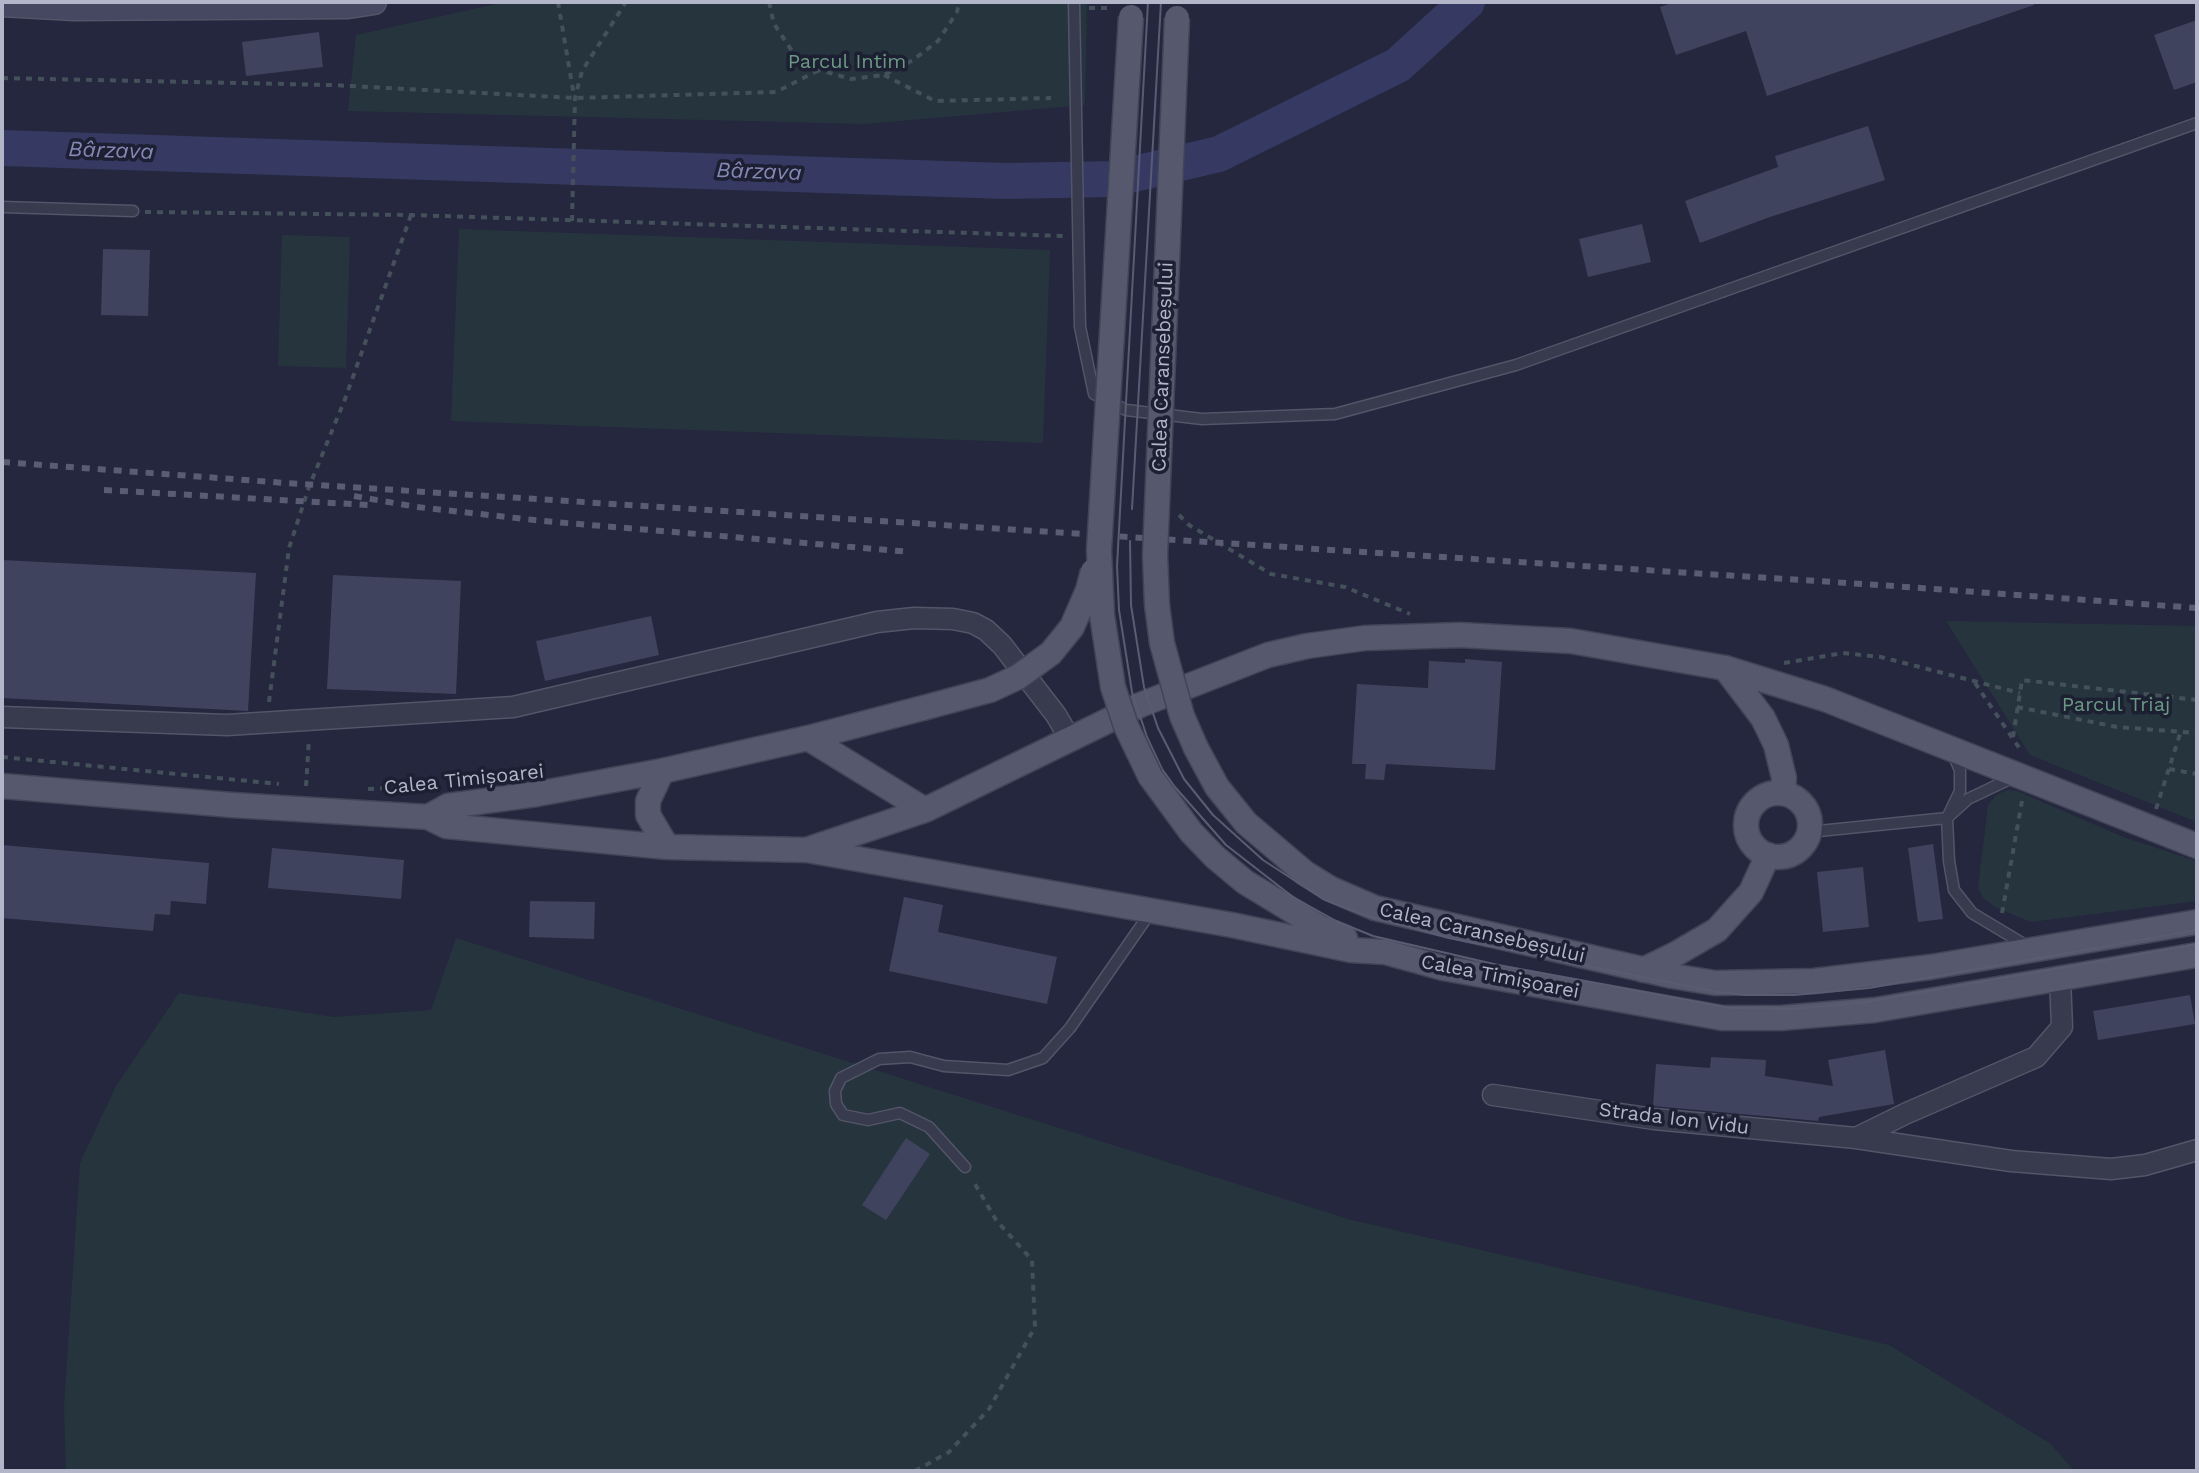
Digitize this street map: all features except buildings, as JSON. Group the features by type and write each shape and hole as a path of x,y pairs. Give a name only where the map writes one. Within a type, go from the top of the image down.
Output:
{"main road":[{"name":"Calea Caransebeșului","path":"1126,9 1099,550 1102,615 1113,687 1126,726 1150,776 1191,832 1215,857 1245,882 1319,927 1385,952"},
{"name":"Calea Caransebeșului","path":"1177,10 1155,555 1157,605 1162,643 1182,716 1217,787 1246,823 1305,873 1331,889 1375,908 1643,970 1715,983 1814,981 1931,967 2197,922"},
{"name":"Calea Timișoarei","path":"428,817 448,806 537,794 662,771 808,738 990,690 1018,677 1051,653 1072,627 1082,607 1099,550"},
{"name":"Calea Timișoarei","path":"807,850 925,810 1140,705 1268,655 1365,638 1460,635 1571,641 1725,668 1825,699 2197,846"},
{"path":"1725,668 1763,718 1776,745 1784,778 1783,793"},
{"path":"808,738 925,810"},
{"path":"662,771 648,801 648,815 667,847"},
{"path":"878,826 882,784"},
{"name":"Calea Timișoarei","path":"2,786 428,817 446,826 667,847 807,850 1351,950 1385,952 1443,968 1722,1018 1781,1018 1875,1010 2197,955"},
{"path":"1783,793 1797,799 1804,807 1809,816 1809,832 1802,845 1790,854 1768,855 1753,844 1747,832 1749,811 1760,799 1783,793"},
{"path":"1643,970 1700,941 1724,923 1751,892 1768,855"}],"street":[{"path":"2,4 74,8 348,6 374,2"},
{"path":"2,717 227,725 513,707 877,622 914,618 953,619 973,623 986,630 1002,645 1070,739"},
{"path":"1856,1138 2036,1057 2062,1027 2060,978"},
{"name":"Strada Ion Vidu","path":"1493,1095 1654,1119 1856,1138 2011,1161 2111,1169 2145,1165 2197,1150"}],"lane":[{"path":"1074,5 1080,327 1094,394 1126,410 1202,419 1335,414 1516,365 2197,123"},
{"path":"2,207 133,211"},
{"path":"1951,749 1960,770 1960,791 1947,818 1954,890 1972,913 2032,949"},
{"path":"1809,832 1947,818 1968,799 2022,777"},
{"path":"965,1167 929,1127 900,1113 868,1120 843,1115 836,1104 835,1091 841,1078 879,1059 910,1057 944,1066 1008,1070 1043,1058 1070,1028 1151,911"}],"path":[{"path":"558,2 575,98 572,221"},
{"path":"575,98 582,71 626,2"},
{"path":"769,2 774,24 792,51 819,70 851,79 884,75 913,60 938,41 957,12 959,2"},
{"path":"1074,5 1126,9"},
{"path":"2,78 331,85 575,98 776,92 819,70"},
{"path":"884,75 935,101 1051,98"},
{"path":"133,211 411,215 1071,236"},
{"path":"267,723 289,548 411,215"},
{"path":"1174,511 1189,525 1271,574 1345,587 1417,617"},
{"path":"1783,663 1843,653 1881,657 2020,693"},
{"path":"2013,738 2022,680 2197,700"},
{"path":"1974,681 2029,761 2022,777 2002,913"},
{"path":"2017,707 2117,727 2197,733"},
{"path":"311,720 306,786 318,787"},
{"path":"2155,811 2181,731"},
{"path":"2,757 290,785"},
{"path":"2169,769 2197,774"},
{"name":"Calea Timișoarei","path":"356,790 450,784"},
{"path":"915,1471 949,1452 989,1409 1035,1327 1032,1260 996,1220 965,1167"}],"green space":[{"name":"Parcul Intim","path":"505,2 1087,2 1085,105 865,124 348,111 356,35"},
{"path":"459,229 1050,250 1043,443 451,421"},
{"path":"282,235 350,237 346,368 278,366"},
{"name":"Parcul Triaj","path":"1946,621 2197,626 2197,822 2030,755"},
{"path":"2007,790 2017,791 2126,838 2197,861 2197,901 2031,922 1995,907 1984,899 1978,888 1988,805 1996,795"},
{"path":"456,938 1348,1219 1889,1345 2051,1444 2074,1471 66,1471 64,1407 80,1163 116,1086 179,993 334,1017 431,1010"}],"waterway":[{"name":"Bârzava","path":"2,148 1006,181 1113,179 1219,154 1398,65 1467,2"}],"tram line":[{"path":"1148,2 1117,566 1119,610 1132,692 1147,737 1162,769 1175,787 1226,845 1293,897 1336,921 1373,936 1498,965 1731,1008 1793,1009 1866,1002 2197,944"},
{"path":"1132,509 1161,2"},
{"path":"1130,541 1131,605 1144,687 1158,728 1184,779 1213,815 1263,860 1323,899 1361,914 1449,938 1717,992 1746,995 1794,995 1869,988 2197,930"}],"railway":[{"path":"2,462 2197,608"},
{"path":"104,490 368,505"},
{"path":"354,496 417,507 543,521 911,552"}]}
